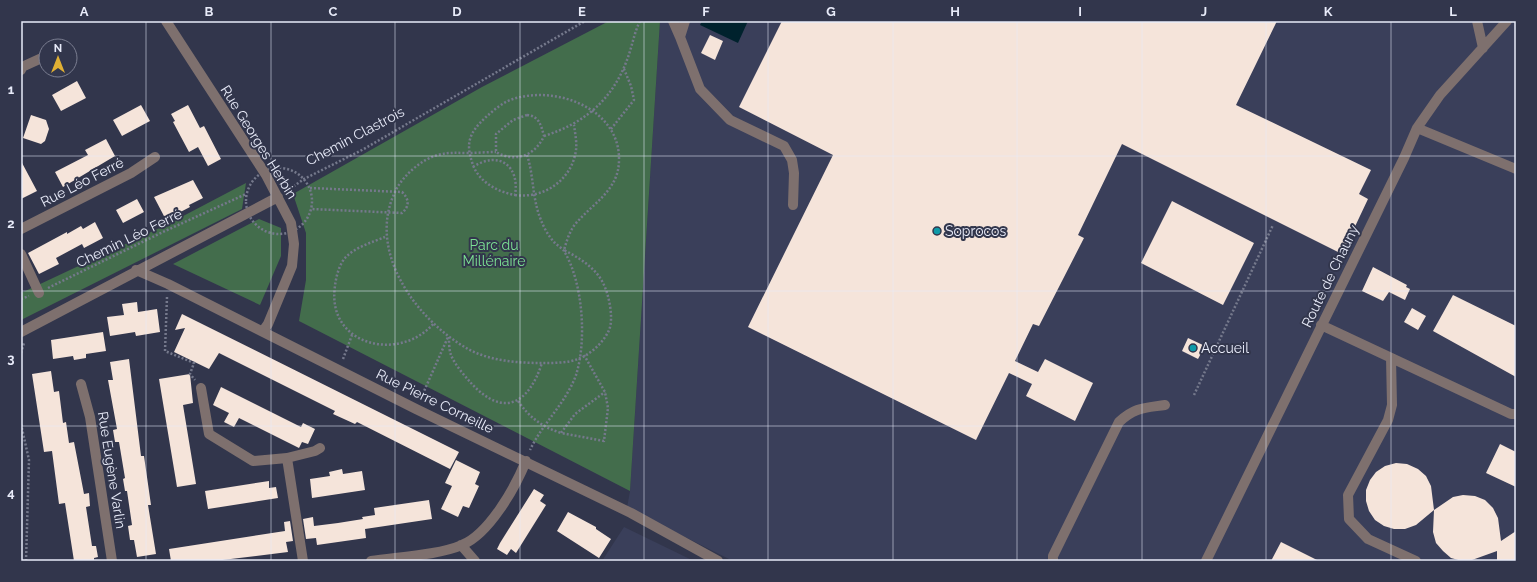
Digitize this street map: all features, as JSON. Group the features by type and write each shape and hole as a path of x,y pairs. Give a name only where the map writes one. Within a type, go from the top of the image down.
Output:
{"street":[{"name":"Rue Georges Herbin","path":"166,21 266,175 291,223 294,244 292,266 268,324 263,331"},
{"path":"673,21 700,89 730,120 784,146 792,160 794,173 793,205"},
{"path":"680,37 685,21"},
{"path":"1477,21 1483,48"},
{"name":"Route de Chauny","path":"1206,561 1404,158 1417,128 1440,95 1507,21"},
{"path":"21,70 22,67 38,60"},
{"path":"1417,128 1516,169"},
{"name":"Rue Léo Ferré","path":"21,229 131,173 155,157"},
{"path":"21,332 136,270 278,197"},
{"path":"21,254 39,293"},
{"name":"Rue Pierre Corneille","path":"136,270 168,284 416,409 631,513 718,561"},
{"path":"1321,325 1511,414 1516,414"},
{"path":"1391,358 1392,405 1388,420 1348,495 1349,519 1368,539 1416,561"},
{"name":"Rue Eugène Varlin","path":"81,384 90,417 112,561"},
{"path":"201,388 209,434 253,461 287,458 315,451 320,448"},
{"path":"1053,561 1053,556 1119,422 1128,413 1139,408 1165,405"},
{"path":"287,458 303,561"},
{"path":"371,561 446,549 461,545 471,540 485,528 506,497 526,461"},
{"path":"461,545 475,561"}],"path":[{"name":"Chemin Clastrois","path":"278,197 304,179 362,150 585,21"},
{"path":"527,155 532,170 540,219 545,230 554,242 564,250 581,258 603,283 611,307 610,330 596,348 579,359 557,363 525,363 499,360 470,350 449,337 434,323 404,287 392,264 386,237 386,212 404,177 420,164 437,155 456,151 469,153 496,152 518,158 527,155 540,143 544,136 574,125 592,111 609,93 624,68 640,21"},
{"path":"612,129 634,100 631,86 624,68"},
{"path":"526,461 532,448 569,389 576,374 582,329 582,308 577,282 564,250 568,236 577,221 606,195 616,179 619,161 617,144 612,129 603,119 592,111 576,102 549,95 532,95 513,99 499,106 475,127 469,139 469,153 473,167 484,182 494,188 515,195 535,195 548,191 560,182 571,168 576,150 574,125"},
{"path":"496,152 496,134 504,126 520,117 527,115 533,116 538,120 544,136"},
{"path":"473,167 478,163 496,159 503,162 510,167 515,175 517,184 515,195"},
{"path":"310,188 402,192 406,196 408,203 407,208 402,213 311,209"},
{"name":"Chemin Léo Ferré","path":"21,299 39,293 163,232 246,194"},
{"path":"1194,395 1273,225"},
{"path":"386,237 361,247 345,258 336,277 333,298 337,317 352,335 366,342 384,344 402,344 428,331 434,323"},
{"path":"168,284 165,351 194,363 190,374 201,388"},
{"path":"339,369 352,335"},
{"path":"449,337 451,355 462,373 485,395 497,401 508,403 518,401 528,393 536,380 542,363"},
{"path":"416,409 449,337"},
{"path":"518,401 526,412 545,428 561,433 604,441 608,408 605,392 584,355"},
{"path":"561,433 575,414 605,392"},
{"path":"21,424 29,460 26,561"}],"shaded area":[{"path":"660,21 1516,21 1516,561 733,561 627,508 630,491"},
{"path":"702,21 748,21 738,43 700,25"},
{"path":"624,527 694,561 602,561"}],"green space":[{"name":"Parc du Millénaire","path":"609,21 660,21 630,491 299,321 306,280 306,233 293,194 482,87"},
{"path":"246,183 242,209 21,320 21,293 168,224"},
{"path":"259,219 281,228 281,256 260,305 173,264"}],"building":[{"name":"Soprocos","path":"782,21 1277,21 1236,105 1371,170 1359,194 1368,199 1342,254 1122,144 1078,235 1084,238 1039,326 1033,324 1015,361 1038,372 1045,359 1093,383 1075,421 1026,396 1032,384 1009,373 976,440 748,327 833,155 739,107"},
{"path":"710,35 723,41 715,60 701,53"},
{"path":"77,81 86,98 61,111 52,95"},
{"path":"141,105 150,121 122,136 113,120"},
{"path":"188,105 200,128 204,126 221,159 208,166 198,147 189,152 173,122 175,121 171,114"},
{"path":"31,115 46,120 49,129 45,141 41,144 23,138"},
{"path":"106,139 115,156 63,187 55,172 88,155 85,150"},
{"path":"21,161 37,191 21,199"},
{"path":"193,180 203,198 189,205 190,207 169,218 165,218 154,197"},
{"path":"137,199 144,212 123,223 116,210"},
{"path":"1172,201 1254,243 1223,305 1141,263"},
{"path":"95,222 103,238 84,248 82,244 56,258 59,264 39,274 28,253 67,232 67,234 81,226 83,229"},
{"path":"1373,267 1407,285 1406,287 1410,289 1405,300 1389,292 1383,301 1362,291"},
{"path":"1453,295 1516,326 1516,377 1433,331"},
{"path":"137,302 138,312 157,309 160,332 136,336 135,332 110,336 107,317 124,315 122,304"},
{"path":"1412,308 1426,316 1418,330 1404,322"},
{"path":"182,314 459,452 450,469 357,422 355,424 333,414 335,411 219,353 209,369 174,352 185,328 175,330"},
{"path":"103,332 106,351 86,354 86,358 74,360 73,356 53,359 51,340"},
{"name":"Accueil","path":"1188,338 1205,346 1198,359 1182,351"},
{"path":"129,359 141,456 144,456 151,505 148,505 156,554 137,557 134,540 130,540 128,526 132,525 127,491 125,491 123,479 125,478 119,442 115,442 113,430 117,429 108,380 113,380 110,362"},
{"path":"51,371 54,392 59,391 63,423 66,422 69,443 74,442 84,494 89,493 90,506 86,507 92,546 96,546 98,557 94,558 94,561 74,561 65,503 59,504 52,451 44,452 32,374"},
{"path":"190,374 193,403 183,405 196,484 177,487 159,379"},
{"path":"221,387 301,427 303,423 315,429 308,444 302,442 299,448 239,418 234,427 224,422 229,413 213,405"},
{"path":"1500,444 1516,452 1516,487 1486,473"},
{"path":"456,460 480,472 475,484 479,486 469,508 463,506 458,517 441,509 452,486 445,483"},
{"path":"1396,463 1407,464 1418,469 1426,476 1431,486 1434,510 1416,525 1405,529 1394,529 1384,526 1375,520 1369,511 1366,501 1366,490 1370,480 1376,472 1385,466"},
{"path":"342,469 343,474 362,471 365,490 312,498 310,479 330,476 329,472"},
{"path":"269,481 269,488 276,487 278,498 208,509 205,491"},
{"path":"534,489 544,495 540,501 546,505 516,553 511,549 507,555 497,549"},
{"path":"1463,495 1475,496 1485,500 1493,508 1498,518 1501,541 1516,531 1516,561 1497,561 1497,551 1472,560 1462,561 1451,558 1436,543 1433,532 1434,510 1453,497"},
{"path":"429,500 432,519 365,529 366,538 317,545 316,538 306,539 303,519 313,517 314,526 338,523 363,519 362,517 375,515 374,508"},
{"path":"568,512 596,527 596,529 611,539 599,558 557,531"},
{"path":"290,521 293,541 286,542 288,552 214,561 171,561 169,549 285,531 284,522"},
{"path":"1281,542 1319,561 1271,561"}],"place":[{"name":"Soprocos","path":"937,231"},
{"name":"Accueil","path":"1193,348"}]}
